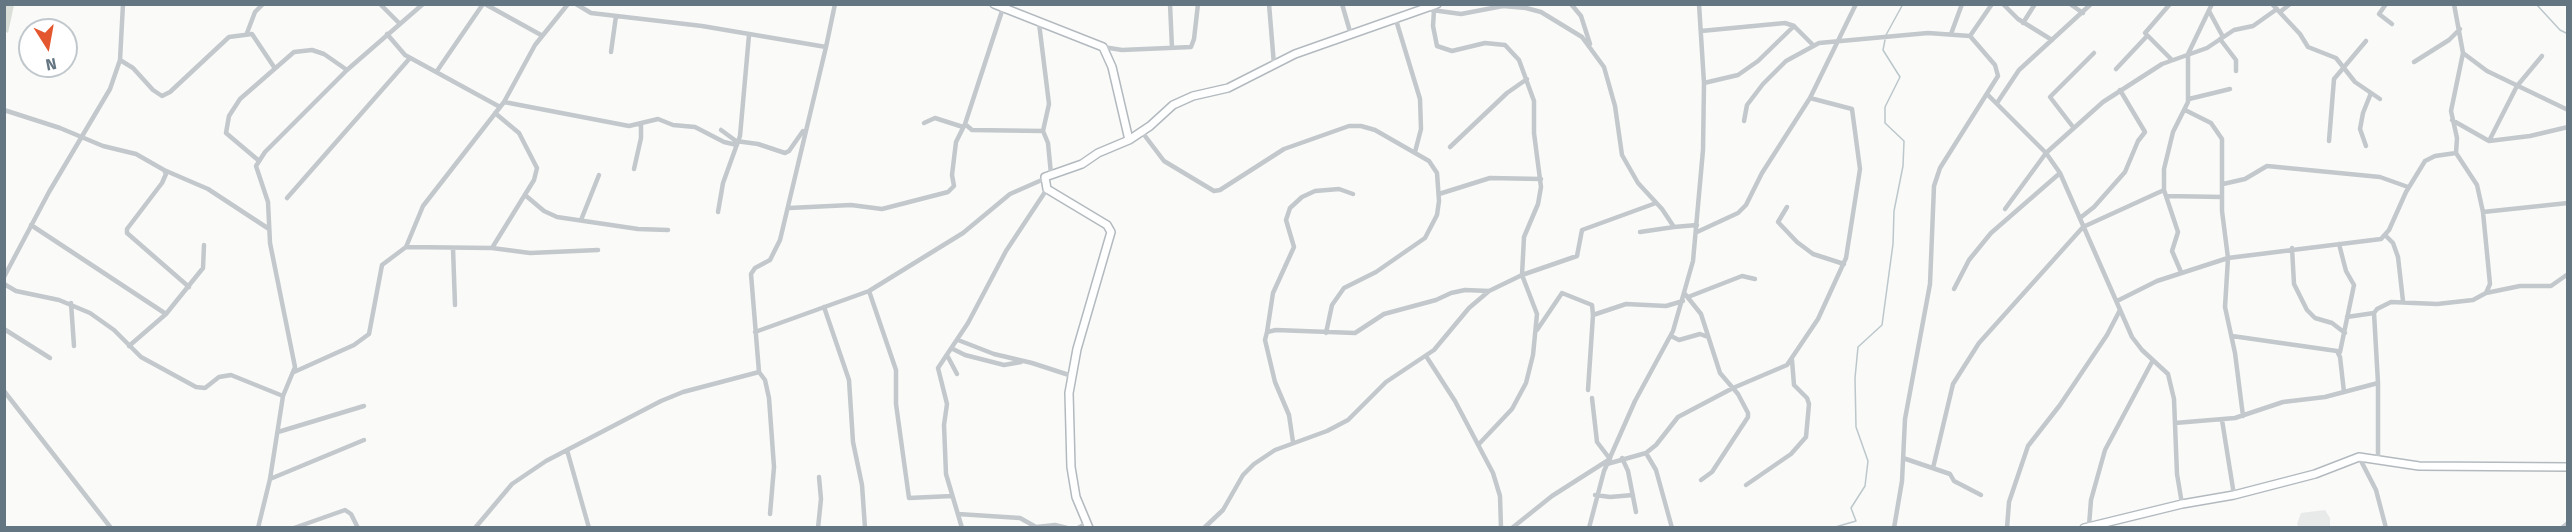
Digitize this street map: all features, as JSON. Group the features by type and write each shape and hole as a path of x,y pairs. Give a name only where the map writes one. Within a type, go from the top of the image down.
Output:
{"street":[{"path":"4,277 31,225 110,89 120,60 123,4"},
{"path":"247,33 255,12 262,4"},
{"path":"380,4 400,24"},
{"path":"258,528 270,479 283,396 294,372 295,361 269,229 268,202 257,170 258,160 347,70 423,4"},
{"path":"437,71 484,4 541,35"},
{"path":"406,248 423,206 504,102 541,35 568,4"},
{"path":"576,4 582,11 779,38 826,47"},
{"path":"770,514 774,467 769,398 765,380 759,372 751,274 755,268 774,255 789,208 835,4"},
{"path":"994,4 1103,47 1122,50 1189,48 1192,46 1198,4"},
{"path":"1170,4 1172,48"},
{"path":"1269,4 1274,65"},
{"path":"1342,4 1351,35"},
{"path":"1571,4 1581,16 1590,45 1607,75 1624,160 1642,189 1674,227"},
{"path":"1589,528 1595,495 1609,461 1635,401 1671,336 1683,300 1687,295 1697,232 1702,174 1704,83 1699,4"},
{"path":"1697,232 1743,209 1810,99 1856,4"},
{"path":"1951,33 1962,4"},
{"path":"1970,36 1992,4"},
{"path":"2003,4 2022,22 2052,40"},
{"path":"2022,22 2035,4"},
{"path":"2070,4 2083,13"},
{"path":"1997,103 2019,70 2091,4"},
{"path":"2170,4 2145,33 2172,60"},
{"path":"2005,209 2046,153 2073,127 2120,90 2172,60 2208,48 2238,28 2253,26 2276,8 2290,4"},
{"path":"2386,4 2379,14 2392,24"},
{"path":"2454,4 2463,53 2456,82 2452,120 2457,138 2456,153 2475,179 2483,212 2490,273 2486,293"},
{"path":"756,332 869,291 963,233 1010,194 1051,174 1082,164 1098,153 1129,140 1142,132 1173,105 1193,96 1228,88 1295,54 1433,8 1461,15 1503,6 1528,6 1568,27 1590,45"},
{"path":"2210,7 2221,38 2236,60 2236,71"},
{"path":"2181,272 2172,251 2178,232 2164,189 2167,149 2189,99 2188,54 2210,7"},
{"path":"789,208 851,205 882,209 948,192 953,188 953,156 1003,8"},
{"path":"1433,8 1432,26 1437,46 1440,49 1456,51 1485,43 1505,45 1515,55 1527,79 1534,101 1534,133 1541,179 1538,204 1524,237 1522,275 1537,314 1533,356 1524,389 1506,417 1479,444"},
{"path":"2276,8 2308,47 2332,56 2344,66 2355,82 2380,99"},
{"path":"611,51 616,15"},
{"path":"1396,20 1420,99 1421,129 1415,152"},
{"path":"1040,23 1049,104 1042,131 1048,143 1051,174"},
{"path":"1701,31 1738,30 1780,23 1794,26 1808,42 1816,44"},
{"path":"1704,83 1731,77 1748,68 1794,26"},
{"path":"2414,62 2449,40 2460,28"},
{"path":"120,60 134,68 153,90 162,96 170,92 226,39 247,33 254,36 262,53 274,67"},
{"path":"1744,121 1747,105 1763,84 1786,61 1826,41 1839,42 1951,33 1970,36 1996,69 1998,76 1940,168 1934,186 1930,284 1905,418 1902,481 1894,528"},
{"path":"387,34 410,58 500,107"},
{"path":"718,212 723,183 738,143 749,35"},
{"path":"2116,69 2147,36"},
{"path":"2329,141 2333,84 2344,66 2366,41"},
{"path":"1103,47 1112,67 1129,140"},
{"path":"258,160 229,138 226,130 229,116 240,99 274,67 294,52 302,50 324,54 347,70"},
{"path":"2073,127 2050,97 2094,53"},
{"path":"2463,53 2480,67 2568,110"},
{"path":"2489,141 2517,86 2542,56"},
{"path":"286,198 410,58"},
{"path":"1450,147 1499,100 1527,79"},
{"path":"2189,99 2230,89"},
{"path":"2080,218 2094,207 2125,172 2138,141 2145,132 2120,90"},
{"path":"2366,146 2360,129 2363,113 2371,93"},
{"path":"1988,94 2046,153 2060,173 2137,344 2165,370 2170,379 2177,474 2182,504"},
{"path":"1512,528 1552,496 1609,461 1646,453 1656,445 1675,419 1733,388 1783,367 1792,360 1827,302 1844,264 1859,179 1853,111 1850,108 1830,106 1810,99"},
{"path":"504,102 621,125 641,125 658,119 673,125 691,126 724,142 758,144 785,153 805,129"},
{"path":"4,110 83,136 103,146 136,154 164,170 208,189 269,229"},
{"path":"2185,110 2211,123 2220,132 2224,152 2222,198 2228,258 2225,298 2243,416"},
{"path":"492,248 536,176 536,162 519,133 495,113"},
{"path":"924,123 935,118 972,130 1042,131"},
{"path":"2452,120 2489,141 2530,136 2567,126"},
{"path":"634,169 641,138 641,125"},
{"path":"1142,132 1164,161 1215,191 1284,149 1349,126 1368,127 1429,161 1436,170 1439,194 1437,215 1425,238 1376,272 1344,288 1332,305 1326,333"},
{"path":"721,130 738,143"},
{"path":"2117,302 2181,272 2228,258 2292,248 2373,241 2385,235 2408,187 2427,158 2456,153"},
{"path":"2223,184 2245,179 2267,166 2380,177 2408,187"},
{"path":"164,170 166,174 162,183 127,233 189,287"},
{"path":"1954,289 1969,260 1991,233 2060,173"},
{"path":"581,220 599,175"},
{"path":"1439,194 1490,178 1541,179"},
{"path":"1044,179 1047,189 1107,225 1111,232 1072,376 1069,407 1071,467 1076,497 1088,526 1078,528"},
{"path":"962,528 946,474 943,450 947,398 938,370 953,349 1006,250 1047,189"},
{"path":"1293,442 1289,415 1275,382 1265,340 1275,289 1294,247 1286,220 1290,208 1302,196 1315,191 1339,189 1353,194"},
{"path":"1933,468 1948,398 1960,369 1990,330 2084,227 2164,189"},
{"path":"525,195 550,214 638,229 669,230"},
{"path":"2166,196 2222,198"},
{"path":"1204,528 1223,510 1243,475 1254,464 1275,450 1344,423 1386,382 1426,356 1469,308 1489,291 1522,275 1577,256 1582,230 1656,203"},
{"path":"2483,212 2568,203"},
{"path":"1787,207 1778,222 1797,242 1813,254 1844,264"},
{"path":"31,225 166,314"},
{"path":"1640,232 1697,225"},
{"path":"2385,235 2392,243 2398,257 2403,302"},
{"path":"2339,244 2346,271 2354,285 2340,352 2344,392"},
{"path":"129,346 166,314 204,268 202,253 204,245"},
{"path":"294,372 367,337 373,326 380,269 388,260 406,248 492,248 530,253 598,250"},
{"path":"453,248 455,305"},
{"path":"2292,248 2294,284 2307,310 2315,318 2332,323 2345,333"},
{"path":"2347,317 2374,313 2382,304 2460,303 2473,300 2486,293 2520,286 2552,286 2568,274"},
{"path":"1687,295 1743,276 1755,279"},
{"path":"4,284 25,294 71,303 106,324 153,365 196,387 205,388 219,377 231,375 283,396"},
{"path":"869,291 896,370 896,404 909,498 952,496"},
{"path":"1267,332 1276,330 1359,332 1372,320 1384,314 1436,300 1452,293 1489,291"},
{"path":"1537,330 1562,293 1592,305 1588,390"},
{"path":"1687,295 1700,310 1720,374 1733,388 1746,408 1748,417 1712,472 1701,480"},
{"path":"1593,315 1626,304 1666,306 1683,300"},
{"path":"71,303 74,346"},
{"path":"824,307 849,380 853,442 862,484 865,528"},
{"path":"2007,528 2009,502 2028,446 2065,398 2107,336 2120,310"},
{"path":"2374,313 2378,383 2378,458"},
{"path":"4,329 50,358"},
{"path":"1671,336 1679,340 1701,334 1708,337"},
{"path":"2232,336 2340,352"},
{"path":"958,340 994,354 1072,376"},
{"path":"953,349 964,355 1004,365 1024,361"},
{"path":"1426,356 1479,444 1493,473 1500,496 1501,528"},
{"path":"948,357 957,374"},
{"path":"1746,485 1791,454 1806,437 1809,404 1807,398 1794,385 1792,360"},
{"path":"2153,360 2105,450 2086,527 2182,504 2234,495 2315,474 2360,457 2419,466 2568,467"},
{"path":"475,528 512,484 567,450 683,392 759,372"},
{"path":"2175,423 2222,420 2243,416 2283,402 2321,398 2378,383"},
{"path":"4,391 111,528"},
{"path":"1592,398 1597,442 1609,461"},
{"path":"278,432 364,406"},
{"path":"2222,420 2234,495"},
{"path":"270,479 364,440"},
{"path":"567,450 589,528"},
{"path":"1646,453 1656,470 1672,528"},
{"path":"2360,457 2376,490 2386,528"},
{"path":"1622,458 1636,512"},
{"path":"1903,458 1950,474 1954,481 1981,495"},
{"path":"818,528 821,499 819,477"},
{"path":"1595,495 1610,497 1633,495"},
{"path":"294,528 345,510 351,514 358,528"},
{"path":"958,514 1020,518 1036,527 1055,525 1068,528"},
{"path":"2562,528 2568,523"}],"shaded area":[{"path":"4,5 14,5 8,33 5,31"},
{"path":"2325,510 2330,518 2330,527 2299,527 2297,524 2301,513"}],"waterway":[{"path":"1886,35 1903,4"},
{"path":"2536,4 2560,30 2568,34"},
{"path":"1832,528 1856,521 1851,508 1865,486 1868,461 1856,427 1855,378 1858,347 1882,325 1893,244 1894,211 1903,166 1904,141 1885,123 1885,107 1900,77 1883,50 1885,40"}]}
